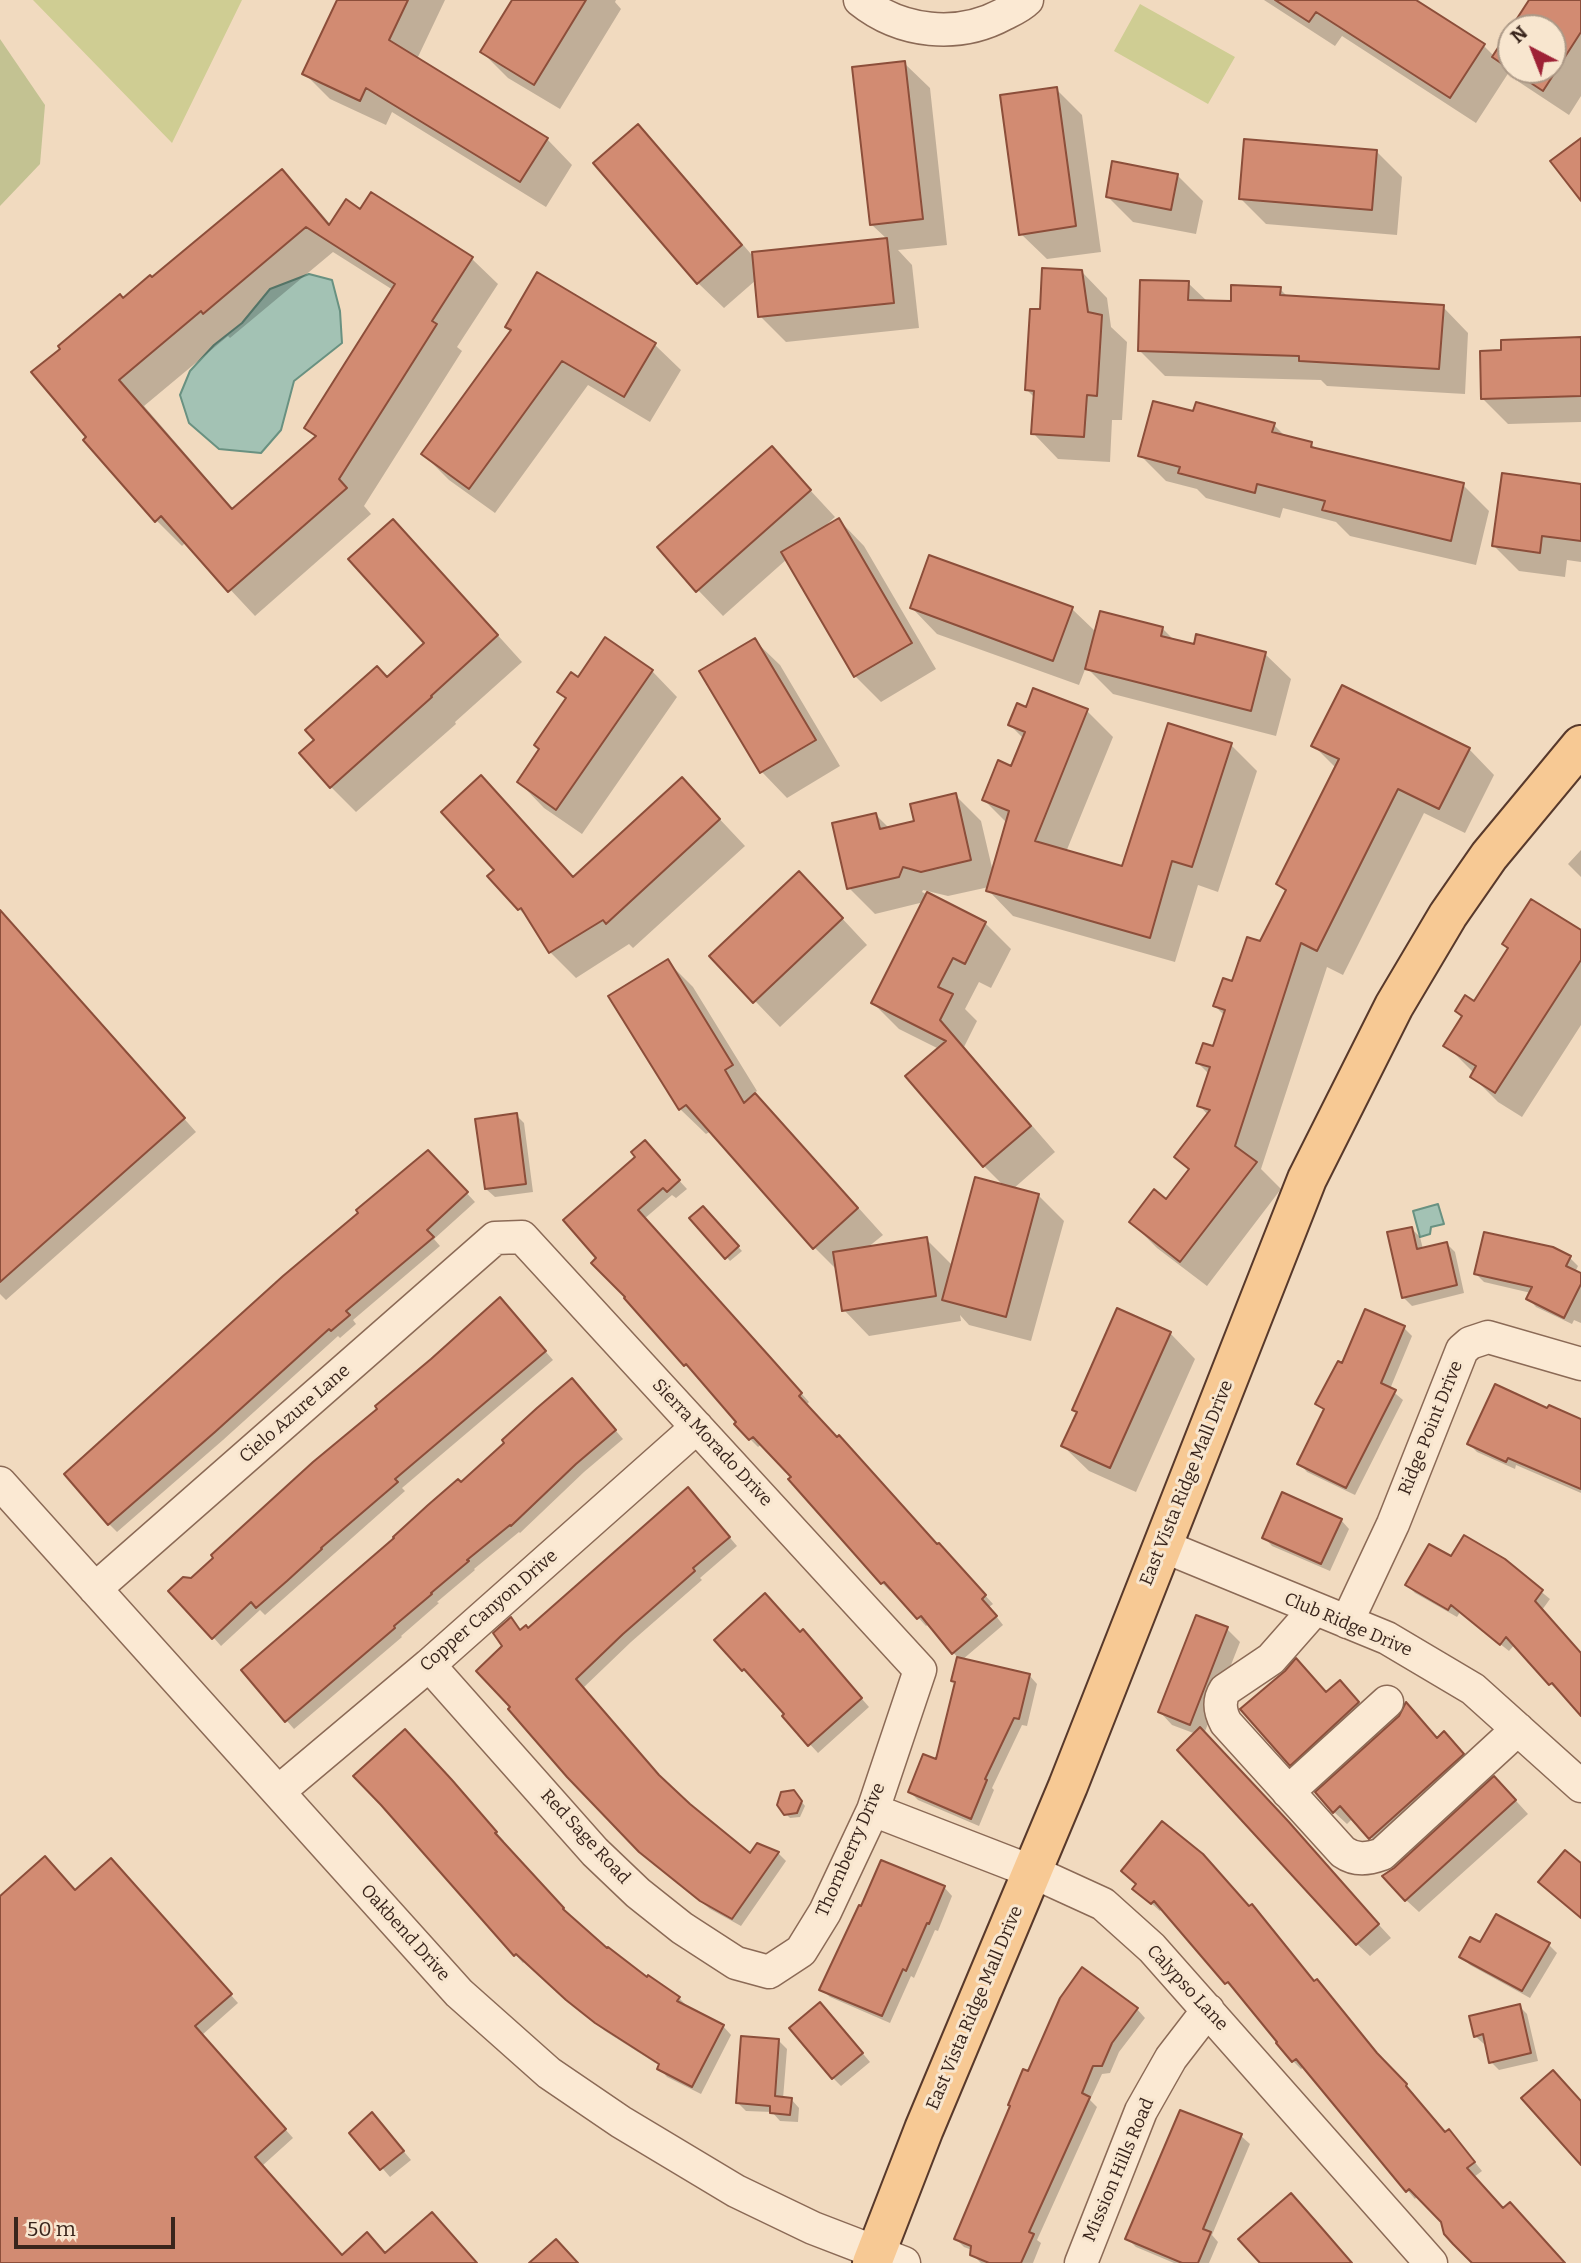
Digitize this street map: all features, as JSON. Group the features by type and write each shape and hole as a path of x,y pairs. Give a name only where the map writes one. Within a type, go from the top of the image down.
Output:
{"main road":[{"name":"East Vista Ridge Mall Drive","path":"884,2259 924,2129 1033,1871 1307,1179 1394,1006 1448,915 1489,856 1581,745"}],"street":[{"path":"860,0 876,12 911,26 949,30 987,23 1021,6 1027,0"},
{"name":"Sierra Morado Drive","path":"495,1238 522,1237 920,1670"},
{"name":"Cielo Azure Lane","path":"95,1589 495,1238"},
{"name":"Ridge Point Drive","path":"1347,1622 1393,1524 1462,1350 1469,1343 1488,1338 1581,1364"},
{"name":"Copper Canyon Drive","path":"278,1792 429,1665 697,1427"},
{"name":"Oakbend Drive","path":"0,1483 459,1993 548,2073 621,2122 736,2191 884,2259"},
{"name":"Club Ridge Drive","path":"1163,1546 1387,1638 1473,1689 1581,1786"},
{"path":"1315,1609 1271,1659 1225,1690 1221,1696 1221,1709 1226,1723 1350,1857 1366,1859 1382,1854 1518,1730"},
{"name":"Red Sage Road","path":"429,1665 595,1852 638,1893 736,1963 769,1972"},
{"name":"Thornberry Drive","path":"769,1972 801,1951 825,1912 873,1810 920,1670"},
{"path":"1288,1792 1387,1703"},
{"name":"Calypso Lane","path":"873,1810 1033,1871 1103,1904 1152,1948 1431,2263"},
{"name":"Mission Hills Road","path":"1081,2263 1141,2111 1171,2058 1208,2010"}],"shaded area":[{"path":"33,0 242,0 172,143"},
{"path":"1140,4 1235,57 1208,104 1114,51"},
{"path":"0,39 45,105 40,164 0,206"},
{"path":"309,274 332,280 340,311 342,343 294,381 281,430 261,453 219,449 189,423 180,395 190,371 214,345 242,323 270,289"},
{"path":"1438,1204 1444,1224 1431,1227 1430,1234 1420,1237 1413,1211"}],"building":[{"path":"337,0 408,0 389,40 548,138 520,182 366,88 360,101 302,74"},
{"path":"512,0 586,0 534,85 480,52"},
{"path":"1275,0 1416,0 1485,44 1450,98 1316,12 1309,22"},
{"path":"1529,0 1581,0 1581,32 1567,54 1567,14 1520,14"},
{"path":"905,61 923,219 870,225 852,67"},
{"path":"1532,84 1548,84 1543,91"},
{"path":"1057,87 1076,226 1019,235 1000,95"},
{"path":"638,124 742,245 697,284 593,163"},
{"path":"1581,138 1581,201 1550,161"},
{"path":"1244,139 1377,150 1372,210 1239,199"},
{"path":"1112,161 1178,174 1171,210 1106,197"},
{"path":"282,169 329,225 346,199 360,209 371,192 473,257 432,321 437,324 339,479 347,488 228,592 161,516 155,522 83,440 86,437 31,372 120,294 123,298 150,275 152,277","holes":["306,227 395,284 304,428 316,436 232,509 119,380 201,311 203,314"]},
{"path":"887,238 894,303 758,317 752,252"},
{"path":"1042,268 1082,270 1088,312 1102,315 1097,396 1087,395 1084,437 1031,434 1034,391 1025,390 1030,309 1040,309"},
{"path":"537,272 656,343 624,397 562,361 469,489 421,454 511,330 505,327"},
{"path":"1140,280 1189,281 1188,300 1231,301 1231,285 1281,287 1280,295 1444,305 1439,369 1299,361 1299,356 1138,351"},
{"path":"1581,337 1581,396 1481,399 1480,351 1501,350 1501,340"},
{"path":"1153,401 1193,411 1196,402 1275,423 1272,432 1312,442 1311,447 1464,483 1451,541 1322,510 1325,501 1257,484 1255,493 1178,473 1180,467 1138,456"},
{"path":"772,446 811,490 696,592 657,547"},
{"path":"1502,473 1581,484 1581,541 1542,536 1540,553 1492,546"},
{"path":"839,518 912,643 854,677 781,552"},
{"path":"393,519 498,635 330,788 299,753 314,740 305,730 377,666 387,677 424,643 348,559"},
{"path":"929,555 1073,607 1053,661 910,608"},
{"path":"1100,611 1163,627 1161,636 1194,644 1196,634 1266,652 1251,711 1085,669"},
{"path":"605,637 653,670 556,810 517,782 539,749 534,745 566,698 557,692 571,672 578,677"},
{"path":"755,638 816,740 760,773 699,671"},
{"path":"1342,685 1470,748 1439,809 1398,789 1317,951 1301,943 1235,1146 1257,1162 1180,1262 1129,1222 1154,1189 1166,1199 1189,1169 1174,1157 1210,1110 1197,1106 1210,1067 1196,1063 1203,1043 1213,1046 1225,1010 1213,1006 1223,978 1232,981 1247,937 1260,941 1286,890 1276,884 1339,759 1311,746"},
{"path":"1033,688 1088,709 1035,841 1122,866 1168,723 1232,743 1192,867 1172,861 1150,938 986,891 1009,811 982,800 998,760 1011,766 1025,732 1008,725 1017,703 1026,707"},
{"path":"481,775 573,877 682,777 720,819 606,924 603,920 549,953 521,908 518,910 487,876 494,870 441,812"},
{"path":"956,793 971,860 921,872 903,867 899,877 847,889 832,823 876,813 880,829 914,821 910,804"},
{"path":"799,871 843,918 753,1003 709,956"},
{"path":"927,892 986,922 965,964 953,958 938,987 953,994 940,1020 1031,1126 983,1167 905,1076 946,1041 871,1003"},
{"path":"1531,899 1581,930 1581,960 1495,1093 1470,1077 1476,1066 1443,1046 1462,1016 1455,1011 1465,995 1474,1001 1508,948 1502,944"},
{"path":"0,910 185,1118 0,1282"},
{"path":"668,959 733,1065 725,1070 744,1103 755,1093 858,1208 813,1249 686,1105 679,1110 608,996"},
{"path":"517,1113 526,1184 485,1189 475,1119"},
{"path":"645,1140 680,1180 667,1192 663,1188 638,1210 802,1393 799,1396 837,1437 839,1435 986,1595 982,1599 997,1616 952,1654 921,1616 917,1619 884,1582 881,1584 788,1479 791,1477 753,1437 749,1440 734,1424 736,1422 686,1364 684,1366 625,1297 591,1263 596,1258 563,1220 635,1157 631,1152"},
{"path":"428,1150 468,1192 427,1230 434,1237 346,1311 350,1315 331,1331 329,1329 108,1525 64,1474 283,1276 358,1213 356,1210"},
{"path":"975,1177 1039,1194 1006,1317 942,1300"},
{"path":"703,1206 739,1246 725,1259 689,1218"},
{"path":"1412,1227 1417,1249 1447,1242 1457,1285 1402,1298 1387,1232"},
{"path":"1484,1232 1553,1247 1571,1256 1566,1266 1581,1273 1581,1284 1564,1318 1526,1299 1532,1287 1474,1274"},
{"path":"927,1237 936,1296 842,1311 833,1252"},
{"path":"500,1297 546,1351 395,1479 398,1482 256,1608 251,1602 212,1639 168,1591 183,1577 191,1578 213,1558 211,1555 313,1462 377,1409 375,1406"},
{"path":"1117,1308 1171,1332 1110,1468 1061,1446 1077,1412 1072,1410"},
{"path":"1365,1309 1405,1326 1381,1383 1396,1390 1346,1488 1297,1464 1324,1409 1315,1404 1338,1361 1342,1363"},
{"path":"572,1378 616,1430 511,1526 467,1560 469,1561 394,1626 395,1628 285,1722 241,1670 458,1479 461,1482 504,1443 502,1440"},
{"path":"1495,1384 1547,1408 1549,1405 1581,1419 1581,1489 1508,1458 1506,1462 1467,1444"},
{"path":"688,1487 730,1537 693,1568 695,1571 576,1679 659,1775 690,1804 750,1853 757,1843 779,1852 732,1919 700,1901 639,1852 567,1777 508,1709 510,1707 476,1671 502,1646 493,1633 511,1617 520,1630 526,1625 528,1628"},
{"path":"1282,1492 1342,1519 1321,1564 1262,1538"},
{"path":"1464,1535 1505,1559 1543,1590 1535,1601 1581,1653 1581,1716 1506,1637 1500,1645 1451,1605 1448,1610 1405,1585 1429,1544 1451,1556"},
{"path":"765,1593 800,1632 803,1629 862,1698 808,1746 782,1716 784,1714 714,1640"},
{"path":"1196,1615 1228,1627 1190,1725 1158,1712"},
{"path":"957,1657 1030,1674 1019,1719 1014,1718 985,1779 987,1780 971,1819 908,1792 923,1754 936,1759 955,1682 951,1681"},
{"path":"1296,1658 1326,1692 1340,1680 1359,1702 1290,1766 1240,1709 1285,1671"},
{"path":"1406,1702 1437,1738 1444,1731 1464,1754 1369,1839 1340,1806 1333,1813 1315,1792 1399,1716"},
{"path":"1200,1727 1379,1924 1356,1945 1177,1750"},
{"path":"405,1729 563,1909 607,1948 680,1997 677,2001 724,2025 692,2087 657,2069 659,2064 595,2023 516,1954 514,1956 353,1776"},
{"path":"1494,1776 1516,1800 1405,1901 1382,1876"},
{"path":"794,1790 802,1801 797,1813 784,1815 777,1805 781,1792"},
{"path":"1162,1821 1203,1854 1249,1906 1252,1904 1314,1981 1317,1979 1445,2132 1449,2129 1475,2162 1467,2168 1503,2208 1510,2202 1565,2263 1472,2263 1453,2244 1444,2234 1441,2222 1409,2189 1406,2192 1296,2059 1292,2062 1228,1982 1225,1984 1154,1901 1151,1904 1132,1889 1136,1884 1121,1871"},
{"path":"1565,1850 1581,1863 1581,1918 1538,1882"},
{"path":"45,1856 75,1890 111,1858 232,1994 195,2026 286,2129 255,2157 342,2255 367,2232 385,2253 432,2212 477,2263 0,2263 0,1896"},
{"path":"881,1860 945,1886 929,1924 927,1923 906,1971 903,1969 882,2016 819,1990"},
{"path":"1496,1914 1550,1943 1522,1991 1459,1957 1470,1937 1480,1942"},
{"path":"1082,1967 1138,2008 1112,2043 1102,2066 1093,2066 1082,2093 1090,2097 1029,2232 1034,2234 1021,2263 989,2263 970,2255 971,2246 954,2239 1023,2069 1028,2071 1060,1998"},
{"path":"820,2002 863,2053 832,2079 789,2028"},
{"path":"1520,2004 1531,2053 1489,2063 1483,2034 1474,2037 1469,2016"},
{"path":"741,2036 779,2039 775,2096 792,2098 790,2115 770,2113 770,2106 736,2103"},
{"path":"1553,2070 1581,2101 1581,2165 1521,2098"},
{"path":"1180,2110 1242,2134 1203,2229 1211,2232 1198,2263 1182,2263 1125,2239"},
{"path":"372,2112 404,2151 380,2170 349,2133"},
{"path":"1291,2193 1352,2263 1260,2263 1238,2239"},
{"path":"556,2239 578,2263 529,2263"}]}
